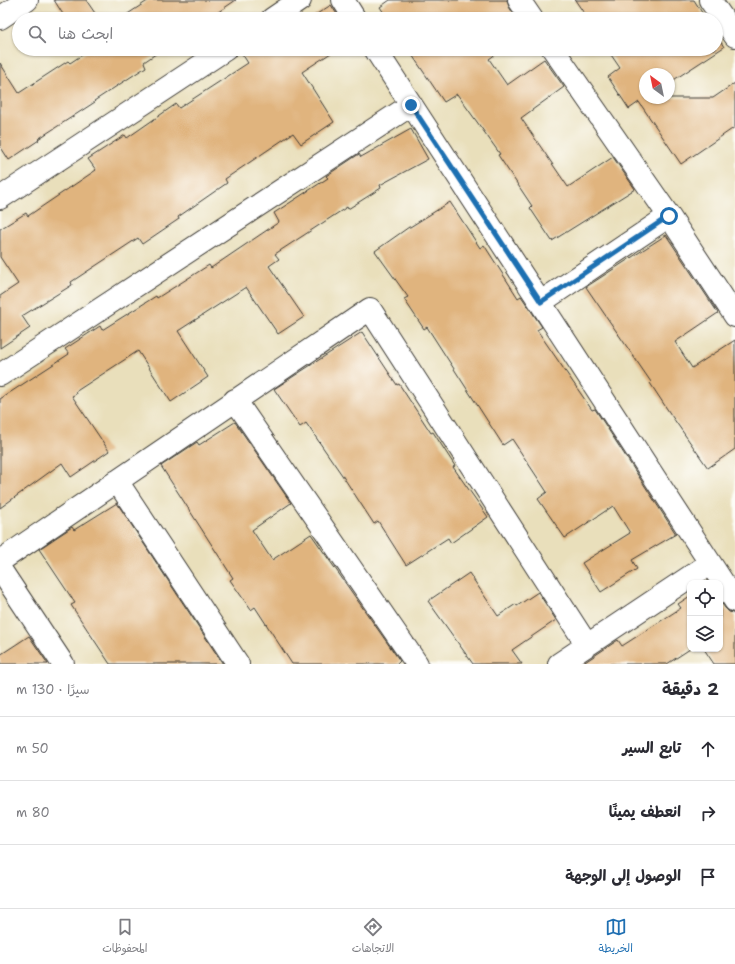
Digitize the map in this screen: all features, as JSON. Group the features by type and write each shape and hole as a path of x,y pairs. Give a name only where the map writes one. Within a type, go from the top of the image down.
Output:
{"street":[{"path":"0,18 27,0"},
{"path":"282,12 300,0"},
{"path":"343,0 351,12"},
{"path":"519,0 527,12"},
{"path":"710,0 718,12"},
{"path":"723,19 735,36"},
{"path":"0,198 215,56"},
{"path":"380,56 735,602"},
{"path":"558,56 669,216 735,316"},
{"path":"0,375 411,105"},
{"path":"541,302 669,216"},
{"path":"0,561 370,309 588,645"},
{"path":"235,400 417,664"},
{"path":"117,481 238,664"},
{"path":"559,664 709,564"},
{"path":"0,569 63,664"}],"building":[{"path":"54,0 86,0 94,12 62,12"},
{"path":"149,0 236,0 218,12 131,12"},
{"path":"390,0 507,0 512,12 383,12 380,7"},
{"path":"575,0 694,0 702,12 583,12"},
{"path":"331,5 336,12 320,12"},
{"path":"80,56 153,56 144,62 146,67 9,160 0,146 0,63 19,93 68,61 70,63"},
{"path":"244,56 326,56 302,72 334,122 301,144 293,133 225,179 227,183 178,217 179,219 142,244 138,238 71,282 72,285 22,316 30,328 0,348 0,296 18,284 0,257 0,229 26,213 28,216 96,170 88,159 125,135 127,138 176,104 179,108 248,63"},
{"path":"413,56 493,56 489,59 507,85 544,59 564,87 521,118 568,187 613,157 635,189 552,241 530,208 532,206 498,155 500,154 457,94 444,102"},
{"path":"612,56 710,56 675,79 675,68 639,68 639,102 629,109 608,77 620,68"},
{"path":"735,83 735,127 681,164 640,104 675,104 675,98 713,98"},
{"path":"411,129 428,159 380,185 381,188 348,209 347,207 275,254 279,259 269,266 304,317 278,334 246,287 178,331 208,377 171,402 138,351 75,392 76,394 72,396 109,451 71,477 62,463 0,508 0,399 69,354 65,349 100,326 102,330 156,296 157,298 209,265 211,268 279,222 274,213 328,178 326,176 359,154 361,157"},
{"path":"450,202 480,248 484,245 518,298 521,296 542,327 537,330 592,410 595,409 676,534 632,560 637,569 601,592 582,563 630,533 613,506 565,538 538,499 547,492 512,439 503,445 427,327 424,329 404,299 408,297 375,251 409,227"},
{"path":"666,235 718,313 675,342 692,368 735,340 735,449 708,468 586,287"},
{"path":"362,332 397,385 399,384 431,433 433,432 455,466 453,467 488,517 451,543 448,538 406,565 378,521 374,524 306,423 300,427 274,389"},
{"path":"235,422 291,503 252,530 272,560 311,534 400,661 397,664 292,664 255,607 251,610 230,580 233,578 161,466 197,442 199,445"},
{"path":"117,503 223,664 110,664 71,605 75,603 39,549 72,527 74,530"},
{"path":"469,573 498,616 516,604 517,606 538,592 556,620 512,650 522,664 473,664 428,601"},
{"path":"687,598 687,651 667,664 582,664 618,640 622,646 681,608 678,604"},
{"path":"723,605 735,616 735,664 714,664 706,652 723,652"},
{"path":"29,636 48,664 0,664 0,655"}],"route":[{"path":"411,105 541,302 669,216"}]}
